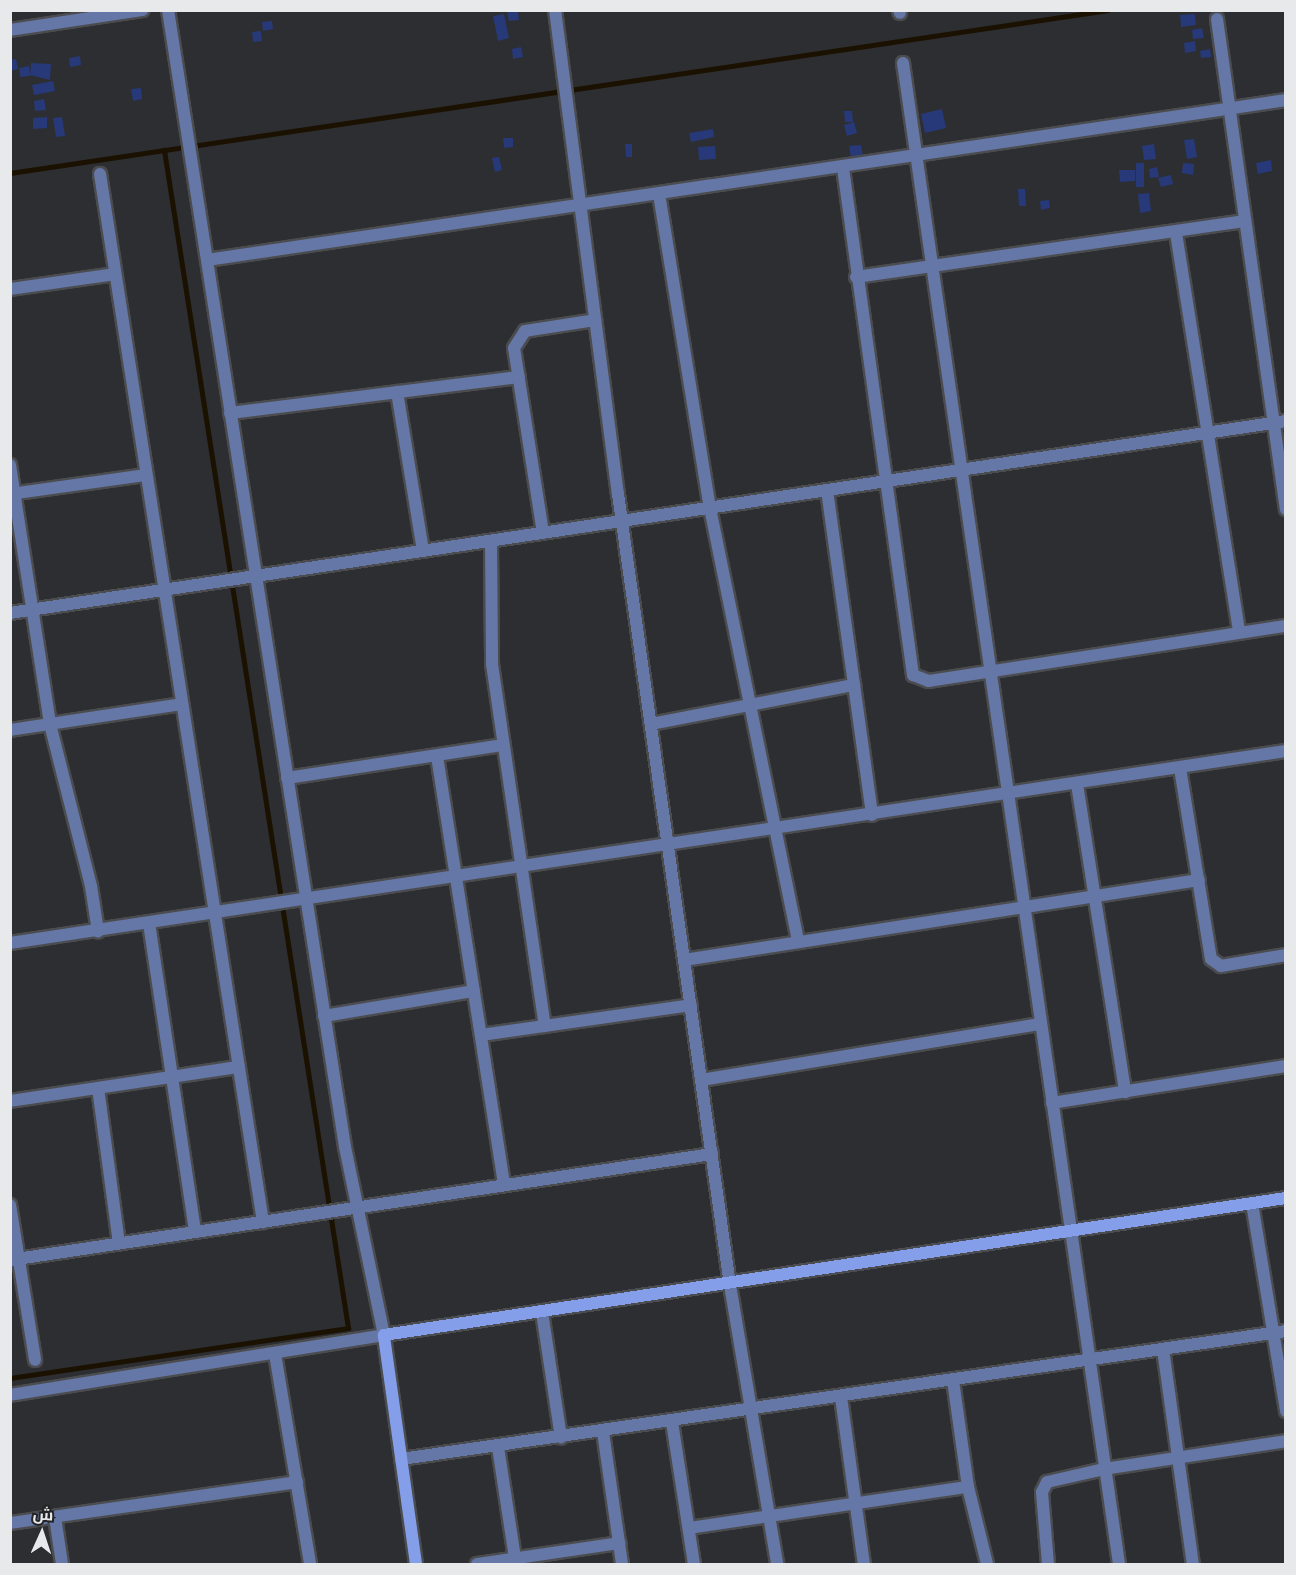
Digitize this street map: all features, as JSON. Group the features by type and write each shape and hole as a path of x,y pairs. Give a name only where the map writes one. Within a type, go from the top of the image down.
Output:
{"main road":[{"path":"416,1564 384,1335 1286,1198"}],"street":[{"path":"10,30 142,10"},
{"path":"10,1395 384,1335 355,1207 168,10"},
{"path":"555,10 622,521 730,1284 777,1564"},
{"path":"1217,19 1286,509"},
{"path":"903,63 1119,1564"},
{"path":"207,260 843,168 1286,100"},
{"path":"843,168 856,277 889,479 913,675 929,681 1286,626"},
{"path":"100,174 262,1222"},
{"path":"659,194 710,508 748,706 778,830 798,942"},
{"path":"856,277 1245,222"},
{"path":"1176,233 1239,632"},
{"path":"10,289 115,274"},
{"path":"543,533 514,348 525,331 595,320"},
{"path":"230,413 519,377"},
{"path":"397,392 423,551"},
{"path":"10,614 889,479 1286,421"},
{"path":"10,465 50,724 92,886 98,931"},
{"path":"13,494 147,475"},
{"path":"827,490 872,815"},
{"path":"491,541 491,655 520,868 545,1026"},
{"path":"651,724 854,685"},
{"path":"10,730 182,704"},
{"path":"287,778 503,745"},
{"path":"10,943 778,830 1286,751"},
{"path":"437,756 504,1185"},
{"path":"1180,768 1214,964 1286,955"},
{"path":"1077,784 1125,1092"},
{"path":"684,960 1199,880"},
{"path":"149,923 195,1232"},
{"path":"324,1016 474,991"},
{"path":"481,1035 691,1005"},
{"path":"701,1080 1040,1024"},
{"path":"1052,1102 1286,1066"},
{"path":"10,1101 238,1067"},
{"path":"98,1088 119,1243"},
{"path":"15,1259 712,1154"},
{"path":"1252,1203 1279,1332 1286,1411"},
{"path":"10,1205 15,1259 35,1359"},
{"path":"542,1312 561,1438"},
{"path":"401,1460 1279,1332"},
{"path":"1163,1349 1193,1564"},
{"path":"274,1354 310,1564"},
{"path":"953,1380 968,1487 987,1564"},
{"path":"841,1396 864,1564"},
{"path":"672,1422 694,1564"},
{"path":"603,1432 622,1564"},
{"path":"1048,1564 1043,1487 1056,1479 1104,1469 1286,1441"},
{"path":"498,1447 515,1562"},
{"path":"10,1523 297,1482"},
{"path":"689,1528 855,1501 968,1487"},
{"path":"55,1517 62,1564"},
{"path":"477,1564 515,1562 619,1543"}],"building":[{"path":"518,11 519,20 509,21 507,12"},
{"path":"504,14 509,38 498,41 493,16"},
{"path":"1195,14 1196,25 1181,27 1180,15"},
{"path":"272,21 273,29 263,31 262,22"},
{"path":"1202,28 1204,38 1193,39 1192,30"},
{"path":"261,31 262,41 253,42 252,32"},
{"path":"1195,41 1196,51 1185,53 1184,43"},
{"path":"521,47 523,57 513,59 512,49"},
{"path":"1210,49 1211,57 1201,58 1200,51"},
{"path":"80,56 81,65 70,67 69,58"},
{"path":"16,59 18,69 10,71 10,60"},
{"path":"31,63 51,64 50,80 30,75"},
{"path":"29,66 30,76 20,77 19,68"},
{"path":"53,81 55,91 34,95 32,85"},
{"path":"141,88 142,99 133,101 131,89"},
{"path":"44,99 46,110 35,111 34,101"},
{"path":"942,109 946,128 925,133 921,114"},
{"path":"844,111 852,111 853,122 845,122"},
{"path":"47,117 47,128 33,129 33,118"},
{"path":"62,117 65,136 56,137 53,118"},
{"path":"854,122 857,133 847,136 844,125"},
{"path":"713,129 714,137 691,142 689,133"},
{"path":"503,138 513,138 513,147 504,148"},
{"path":"1194,139 1197,157 1187,159 1184,140"},
{"path":"625,144 632,144 632,157 626,157"},
{"path":"1154,144 1156,159 1144,160 1142,146"},
{"path":"861,145 863,156 851,157 849,146"},
{"path":"715,146 716,159 699,160 698,147"},
{"path":"499,157 502,170 495,172 492,158"},
{"path":"1271,160 1272,171 1258,174 1256,163"},
{"path":"1136,163 1144,163 1144,187 1136,187"},
{"path":"1183,163 1194,164 1193,175 1182,173"},
{"path":"1157,167 1159,177 1150,178 1149,169"},
{"path":"1119,170 1135,170 1135,181 1120,182"},
{"path":"1171,175 1173,184 1161,187 1158,178"},
{"path":"1018,189 1025,189 1026,206 1019,206"},
{"path":"1149,193 1151,211 1140,213 1138,194"},
{"path":"1049,200 1050,208 1041,210 1040,201"}],"waterway":[{"path":"10,173 1108,10"},
{"path":"10,1378 348,1328 164,150"}]}
